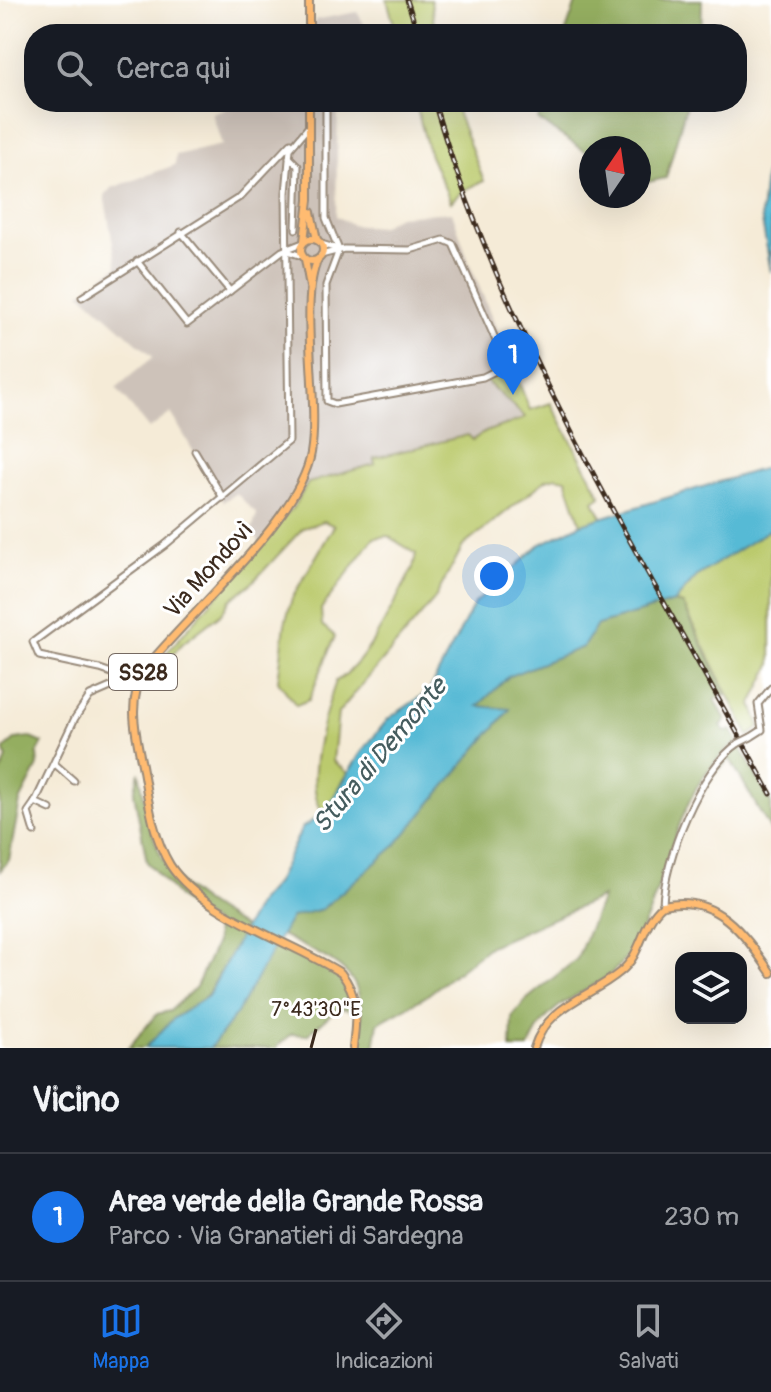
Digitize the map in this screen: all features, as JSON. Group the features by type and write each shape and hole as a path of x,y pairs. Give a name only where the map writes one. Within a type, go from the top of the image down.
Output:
{"main road":[{"path":"309,0 309,24"},
{"name":"SS28","path":"304,257 309,200 309,112"},
{"name":"SS28","path":"309,200 320,257"},
{"path":"304,242 319,242"},
{"path":"304,257 320,257"},
{"name":"Via Mondovì","path":"138,682 154,659 281,517 300,489 313,437 311,295 304,257"},
{"name":"Via Mondovì","path":"311,295 320,257"},
{"name":"SS28","path":"138,682 133,702 134,725 163,852 188,887 244,921 335,969 351,986 356,1002 353,1048"},
{"path":"534,1048 544,1022 631,962 648,923 663,905 691,902 717,911 737,927 771,973"}],"street":[{"path":"320,257 339,250 410,250 444,240 453,244 501,352 503,360 497,370 483,377 329,403 326,285 339,250 326,218 326,112"},
{"path":"82,297 240,197 309,126"},
{"path":"138,682 39,656 33,642 104,592 223,498 289,441 286,250 288,156 294,139"},
{"path":"288,156 298,166 296,229"},
{"path":"181,232 230,291"},
{"path":"137,261 187,324 286,250 304,242"},
{"path":"319,242 339,250"},
{"path":"286,250 304,257"},
{"path":"195,451 223,498"},
{"path":"34,832 28,812 90,696 130,679"},
{"path":"663,905 664,886 672,858 698,793 723,755 762,730 758,704 771,688"},
{"path":"55,764 74,781"},
{"path":"35,802 50,809"}],"shaded area":[{"path":"357,12 364,24 314,24 315,20"},
{"path":"338,112 336,216 353,225 380,227 398,216 452,212 469,262 530,410 507,427 480,434 472,440 467,435 375,458 375,464 309,483 260,544 252,528 257,514 236,493 223,502 171,413 149,429 116,388 153,357 81,293 117,266 104,195 112,188 175,165 176,155 222,145 212,113"}],"green space":[{"path":"387,0 431,0 434,24 394,24"},
{"path":"577,0 702,0 701,24 569,24"},
{"path":"418,112 457,112 484,181 462,191 451,202 430,156"},
{"path":"541,112 684,112 666,178 651,181 651,136 579,136 579,147 538,120"},
{"path":"504,354 508,355 530,410 551,403 601,496 594,501 603,519 581,524 566,479 556,477 546,480 463,546 434,600 338,713 333,761 348,773 324,813 318,802 315,768 336,681 348,673 370,646 413,568 416,554 388,536 374,538 321,609 322,625 335,636 309,700 296,705 278,681 285,624 292,598 334,526 324,521 303,528 253,582 230,600 222,613 182,644 157,672 144,679 295,505 308,483 375,464 374,458 468,435 473,440 525,417 485,380 499,370"},
{"path":"771,529 771,665 752,704 760,727 749,736 683,604 674,602 697,576"},
{"path":"674,602 683,604 726,694 715,699 726,720 721,726 725,732 731,730 738,742 716,761 698,785 685,811 643,927 629,953 604,979 549,1015 529,1048 511,1048 512,1017 526,1000 577,959 602,897 490,946 425,997 378,1023 374,1048 359,1048 360,1001 355,986 336,964 280,934 291,917 322,909 394,846 509,710 477,706 509,676 583,647 597,625"},
{"path":"29,737 43,743 37,754 38,766 20,801 9,860 0,871 0,775 7,758 4,749 16,739"},
{"path":"740,746 771,804 771,831 730,759 707,781 730,752"},
{"path":"139,772 158,850 167,867 195,896 245,928 207,996 173,1019 145,1048 128,1048 157,1014 170,1011 196,987 216,943 215,924 182,901 147,862 134,793"},
{"path":"276,941 335,975 344,985 352,1010 338,1008 307,1035 292,1034 275,1048 210,1048 237,1013"}],"water":[{"path":"771,125 771,272 761,215"},
{"name":"Stura di Demonte","path":"771,466 771,529 697,576 674,602 597,625 583,647 509,676 478,706 510,709 395,846 322,909 291,917 237,1013 210,1048 145,1048 173,1019 208,996 258,903 276,883 302,828 324,813 360,754 388,719 429,691 474,604 539,545 581,524"}],"railway":[{"path":"407,0 415,24"},
{"path":"437,112 464,193 500,283 541,370 630,541 771,794"}],"place":[{"name":"Area verde della Grande Rossa","path":"513,395"}]}
